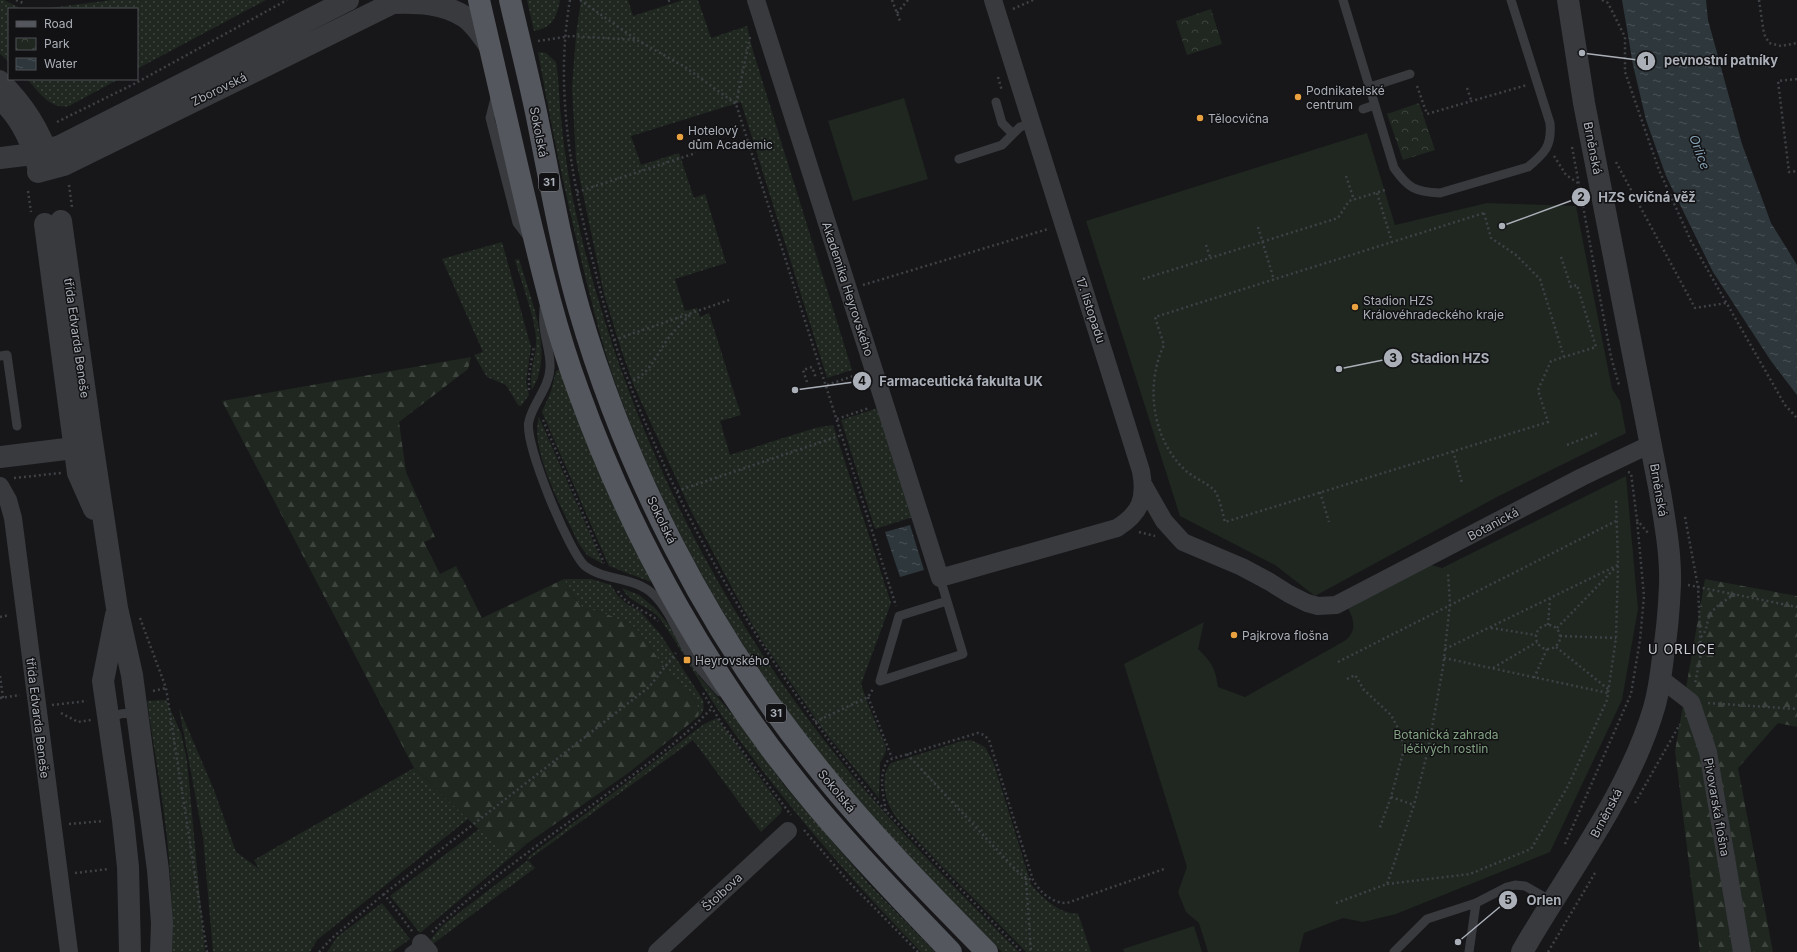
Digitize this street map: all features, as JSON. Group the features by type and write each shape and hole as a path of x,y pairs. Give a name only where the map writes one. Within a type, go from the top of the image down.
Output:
{"main road":[{"name":"31","path":"479,0 545,285 578,390 602,451 635,524 682,613 746,713 818,808 898,898 951,952"},
{"name":"Sokolská","path":"510,0 537,116 554,207 579,308 596,362 622,434 668,535 685,567 735,650 787,728 812,761 885,847 987,952"}],"street":[{"name":"Zborovská","path":"43,161 348,0"},
{"name":"17. listopadu","path":"940,578 1116,528 1129,520 1138,509 1142,499 1144,486 1141,471 994,0"},
{"name":"Brněnská","path":"1522,952 1551,901 1590,841 1638,750 1654,708 1660,678 1667,629 1670,584 1668,542 1651,444 1584,103 1568,0"},
{"name":"Zborovská","path":"0,158 43,161 396,2"},
{"path":"396,2 414,2 454,11 474,25 489,45"},
{"name":"Akademika Heyrovského","path":"758,6 940,578"},
{"path":"0,79 27,108 40,130 43,161"},
{"path":"0,101 9,110 43,161"},
{"name":"třída Edvarda Beneše","path":"53,223 86,446 78,473 107,540 118,608 132,675 158,870 162,923 161,952"},
{"name":"Botanická","path":"1183,542 1242,567 1289,594 1307,602 1318,606 1336,605 1651,444"},
{"path":"0,457 86,446"},
{"name":"třída Edvarda Beneše","path":"4,483 14,518 69,952"},
{"path":"1144,486 1164,521 1183,542"},
{"name":"třída Edvarda Beneše","path":"118,608 103,681 123,820 128,867 130,952"},
{"path":"1660,678 1691,702"},
{"name":"Pivovarská flošna","path":"1691,702 1708,752 1742,952"},
{"name":"Štolbova","path":"657,952 788,831"}],"lane":[{"path":"1343,0 1394,168 1410,188 1425,193 1440,193 1528,167 1540,158 1548,145 1551,137 1550,123 1511,0"},
{"path":"1370,87 1410,74"},
{"path":"996,102 1002,123 1012,134"},
{"path":"1363,109 1375,105"},
{"path":"958,159 1002,145 1020,127 1032,123"},
{"path":"545,285 544,327 549,352 550,368 548,379 529,421 531,446 538,469 577,557 592,571 627,580 649,590 665,609 693,660 709,681 727,699 746,713"},
{"path":"0,356 7,355 17,426"},
{"path":"880,681 963,654 940,578"},
{"path":"880,681 899,616 947,601"},
{"path":"108,719 121,713 129,713 138,717"},
{"path":"1395,952 1427,919 1476,903 1507,887 1520,885 1531,888 1551,901"},
{"path":"1469,952 1476,903"}],"path":[{"path":"16,0 23,3"},
{"path":"57,122 134,84 287,0"},
{"path":"571,0 564,37 565,99 569,143 588,244 614,340 629,383 647,427 677,491 694,526 753,632 815,722 886,811 1022,952"},
{"path":"580,0 636,40 686,67 736,104"},
{"path":"668,1 672,0"},
{"path":"892,0 900,21"},
{"path":"897,13 908,0"},
{"path":"1602,0 1608,3 1625,37 1625,72 1659,170 1691,241 1785,405 1797,418"},
{"path":"1759,0 1764,34 1770,43 1781,46 1797,43"},
{"path":"758,6 750,34 736,104 827,385 899,616"},
{"path":"538,41 564,37 636,40"},
{"path":"1797,79 1778,81 1789,172 1797,171"},
{"path":"1417,86 1427,114 1527,85"},
{"path":"1467,88 1471,100"},
{"path":"1548,145 1566,175 1578,184"},
{"path":"577,192 696,153"},
{"path":"1614,158 1695,308 1726,303"},
{"path":"1346,176 1354,200"},
{"path":"1143,279 1338,218 1349,201 1385,190"},
{"path":"1376,192 1392,242"},
{"path":"1561,257 1571,287 1577,285 1596,347 1564,357 1551,361 1538,390 1548,422 1225,522 1215,491 1184,469 1174,457 1162,438 1154,412 1154,384 1160,354 1164,345 1155,317 1484,213 1491,238 1516,254 1540,279 1564,357"},
{"path":"848,290 1064,224"},
{"path":"1258,228 1274,280"},
{"path":"1206,245 1210,257"},
{"path":"614,340 729,300"},
{"path":"629,383 640,377 652,365 667,340 692,313"},
{"path":"534,344 528,386 536,406"},
{"path":"807,382 803,370 812,367 816,378"},
{"path":"827,385 874,369"},
{"path":"837,419 885,403"},
{"path":"1568,445 1598,433"},
{"path":"677,491 842,435"},
{"path":"1453,451 1462,483"},
{"path":"1564,848 1631,694 1640,640 1644,596 1637,520 1630,473 1616,461"},
{"path":"4,483 22,476 64,473"},
{"path":"1320,492 1329,522"},
{"path":"1336,903 1387,884 1470,874 1531,849 1568,786 1607,700 1616,638 1618,565 1616,498"},
{"path":"1637,520 1651,537"},
{"path":"1338,662 1616,521"},
{"path":"1116,528 1183,542"},
{"path":"1445,649 1491,628 1618,565"},
{"path":"1557,628 1618,565"},
{"path":"1387,884 1414,805 1428,750 1444,658 1450,604 1448,572"},
{"path":"1698,586 1797,607"},
{"path":"1700,637 1705,633 1710,614 1720,604 1735,594"},
{"path":"1548,625 1550,599"},
{"path":"140,620 166,688 207,952"},
{"path":"1556,647 1547,649 1541,647 1537,642 1536,635 1540,628 1548,625 1557,628"},
{"path":"1491,628 1536,635"},
{"path":"1556,647 1560,636 1557,628"},
{"path":"1560,636 1616,638"},
{"path":"1492,669 1537,642"},
{"path":"1556,647 1608,690"},
{"path":"1534,678 1547,649"},
{"path":"319,952 332,938 384,894 649,687 677,651"},
{"path":"1444,658 1608,693"},
{"path":"1347,679 1355,675 1364,690 1391,715 1401,734 1404,749 1391,797 1379,830"},
{"path":"0,676 2,698 36,700 89,700"},
{"path":"815,722 868,697 880,681"},
{"path":"150,692 166,688"},
{"path":"868,697 892,758"},
{"path":"1691,702 1797,709"},
{"path":"384,894 420,949 447,918 518,861 684,737 712,708"},
{"path":"61,713 78,722 108,719"},
{"path":"886,811 882,770 888,760 978,733 984,735 989,740 1033,880 1037,888 1059,903 1066,903 1164,869"},
{"path":"1404,749 1428,750"},
{"path":"908,754 1015,869 1026,878 1033,880"},
{"path":"1391,797 1414,805"},
{"path":"52,825 123,820"},
{"path":"59,875 128,867"},
{"path":"1026,878 1031,952"}],"green space":[{"path":"0,0 4,0 20,8 8,8 8,61 0,54"},
{"path":"112,0 266,0 138,68 138,8 50,8"},
{"path":"527,0 560,0 553,21 540,30 534,31"},
{"path":"581,0 628,0 633,16 683,0 698,0 711,38 747,26 753,51 852,370 827,378 741,102 631,136 641,165 679,153 694,198 705,194 706,197 726,263 675,279 685,311 697,308 700,317 709,313 741,415 720,421 730,455 815,428 833,425 891,603 861,684 886,747 885,754 880,763 879,798 824,731 764,644 746,614 691,511 634,386 604,294 576,160 572,88 576,35"},
{"path":"1211,9 1222,44 1187,55 1176,21"},
{"path":"538,52 546,53 556,62 560,111 571,190 591,273 616,354 646,434 681,512 721,587 766,660 815,729 887,815 1019,952 1002,952 901,847 852,793 806,736 777,696 723,612 698,568 675,523 634,432 616,385 606,353 592,304 568,205"},
{"path":"28,80 117,80 69,106 56,105 40,94"},
{"path":"904,98 928,179 853,201 828,121"},
{"path":"1419,103 1435,150 1403,160 1387,114"},
{"name":"Stadion HZS Královéhradeckého kraje","path":"1367,133 1395,225 1487,203 1576,206 1612,389 1620,401 1626,433 1497,497 1315,596 1275,565 1180,516 1086,221"},
{"path":"502,242 531,347 526,382 529,395 521,406 518,405 506,385 487,377 474,355 483,352 442,259"},
{"path":"519,259 534,307 541,342 541,359 538,375 532,390 531,377 536,338 530,310 515,260"},
{"path":"471,357 468,369 399,422 406,472 435,537 424,542 440,574 456,566 482,618 564,579 570,591 582,607 609,615 636,628 672,678 688,689 699,709 698,717 627,774 529,842 510,848 503,847 492,842 414,768 222,401"},
{"path":"560,369 652,579 651,582 609,566 542,412 551,391 556,371"},
{"path":"878,408 913,517 875,529 841,420"},
{"path":"539,417 603,564 587,555 579,544 557,498 543,463 539,446 537,431"},
{"name":"Botanická zahrada léčivých rostlin","path":"1626,476 1638,609 1622,700 1550,852 1396,914 1363,922 1343,918 1304,933 1299,952 1208,952 1199,923 1186,912 1178,892 1187,867 1124,664 1204,622 1198,649 1207,658 1212,666 1216,675 1218,687 1245,697 1346,640 1353,629 1353,621 1348,608 1431,565 1442,568"},
{"path":"564,579 591,579 611,585 618,596 628,605 639,610 661,635 703,700 703,710 698,717 699,709 688,689 672,678 636,628 609,615 582,607 570,591"},
{"path":"1705,579 1797,596 1797,727 1778,723 1738,768 1773,952 1700,952 1675,751"},
{"path":"622,588 639,595 655,608 668,624 699,676 742,725 783,784 869,884 935,952 921,952 818,840 747,751 709,696 661,620 652,611 630,598"},
{"path":"166,700 181,733 187,761 205,952 170,952 172,921 169,858 166,826 147,701"},
{"path":"179,708 214,790 236,852 259,869 254,860 414,768 468,819 317,940 310,952 213,952 203,837"},
{"path":"717,718 782,808 781,813 761,832 693,740 528,860 527,858 704,724"},
{"path":"971,740 985,747 994,764 1031,884 1045,899 1052,904 1065,912 1078,913 1091,952 1026,952 932,856 893,812 886,796 884,784 886,772 891,763 962,741"},
{"path":"479,829 492,842 517,847 529,842 420,933 390,896"},
{"path":"528,860 535,868 430,946 431,939 443,925"},
{"path":"382,903 410,939 392,952 327,952 337,937"},
{"path":"1194,926 1202,952 1124,952 1123,949"}],"water":[{"name":"Orlice","path":"1622,0 1706,0 1708,20 1742,144 1771,223 1797,265 1797,395 1771,361 1713,272 1666,176 1646,120 1633,65"},
{"path":"910,525 924,570 900,577 885,532"}],"place":[{"name":"pevnostní patníky","path":"1582,53"},
{"name":"Podnikatelské centrum","path":"1298,97"},
{"name":"Tělocvična","path":"1200,118"},
{"name":"Hotelový dům Academic","path":"680,137"},
{"name":"HZS cvičná věž","path":"1502,226"},
{"name":"Stadion HZS Královéhradeckého kraje","path":"1355,307"},
{"name":"Stadion HZS","path":"1339,369"},
{"name":"Farmaceutická fakulta UK","path":"795,390"},
{"name":"Pajkrova flošna","path":"1234,635"},
{"name":"Heyrovského","path":"687,660"},
{"name":"Orlen","path":"1458,942"}],"district":[{"name":"U ORLICE","path":"1682,649"}]}
